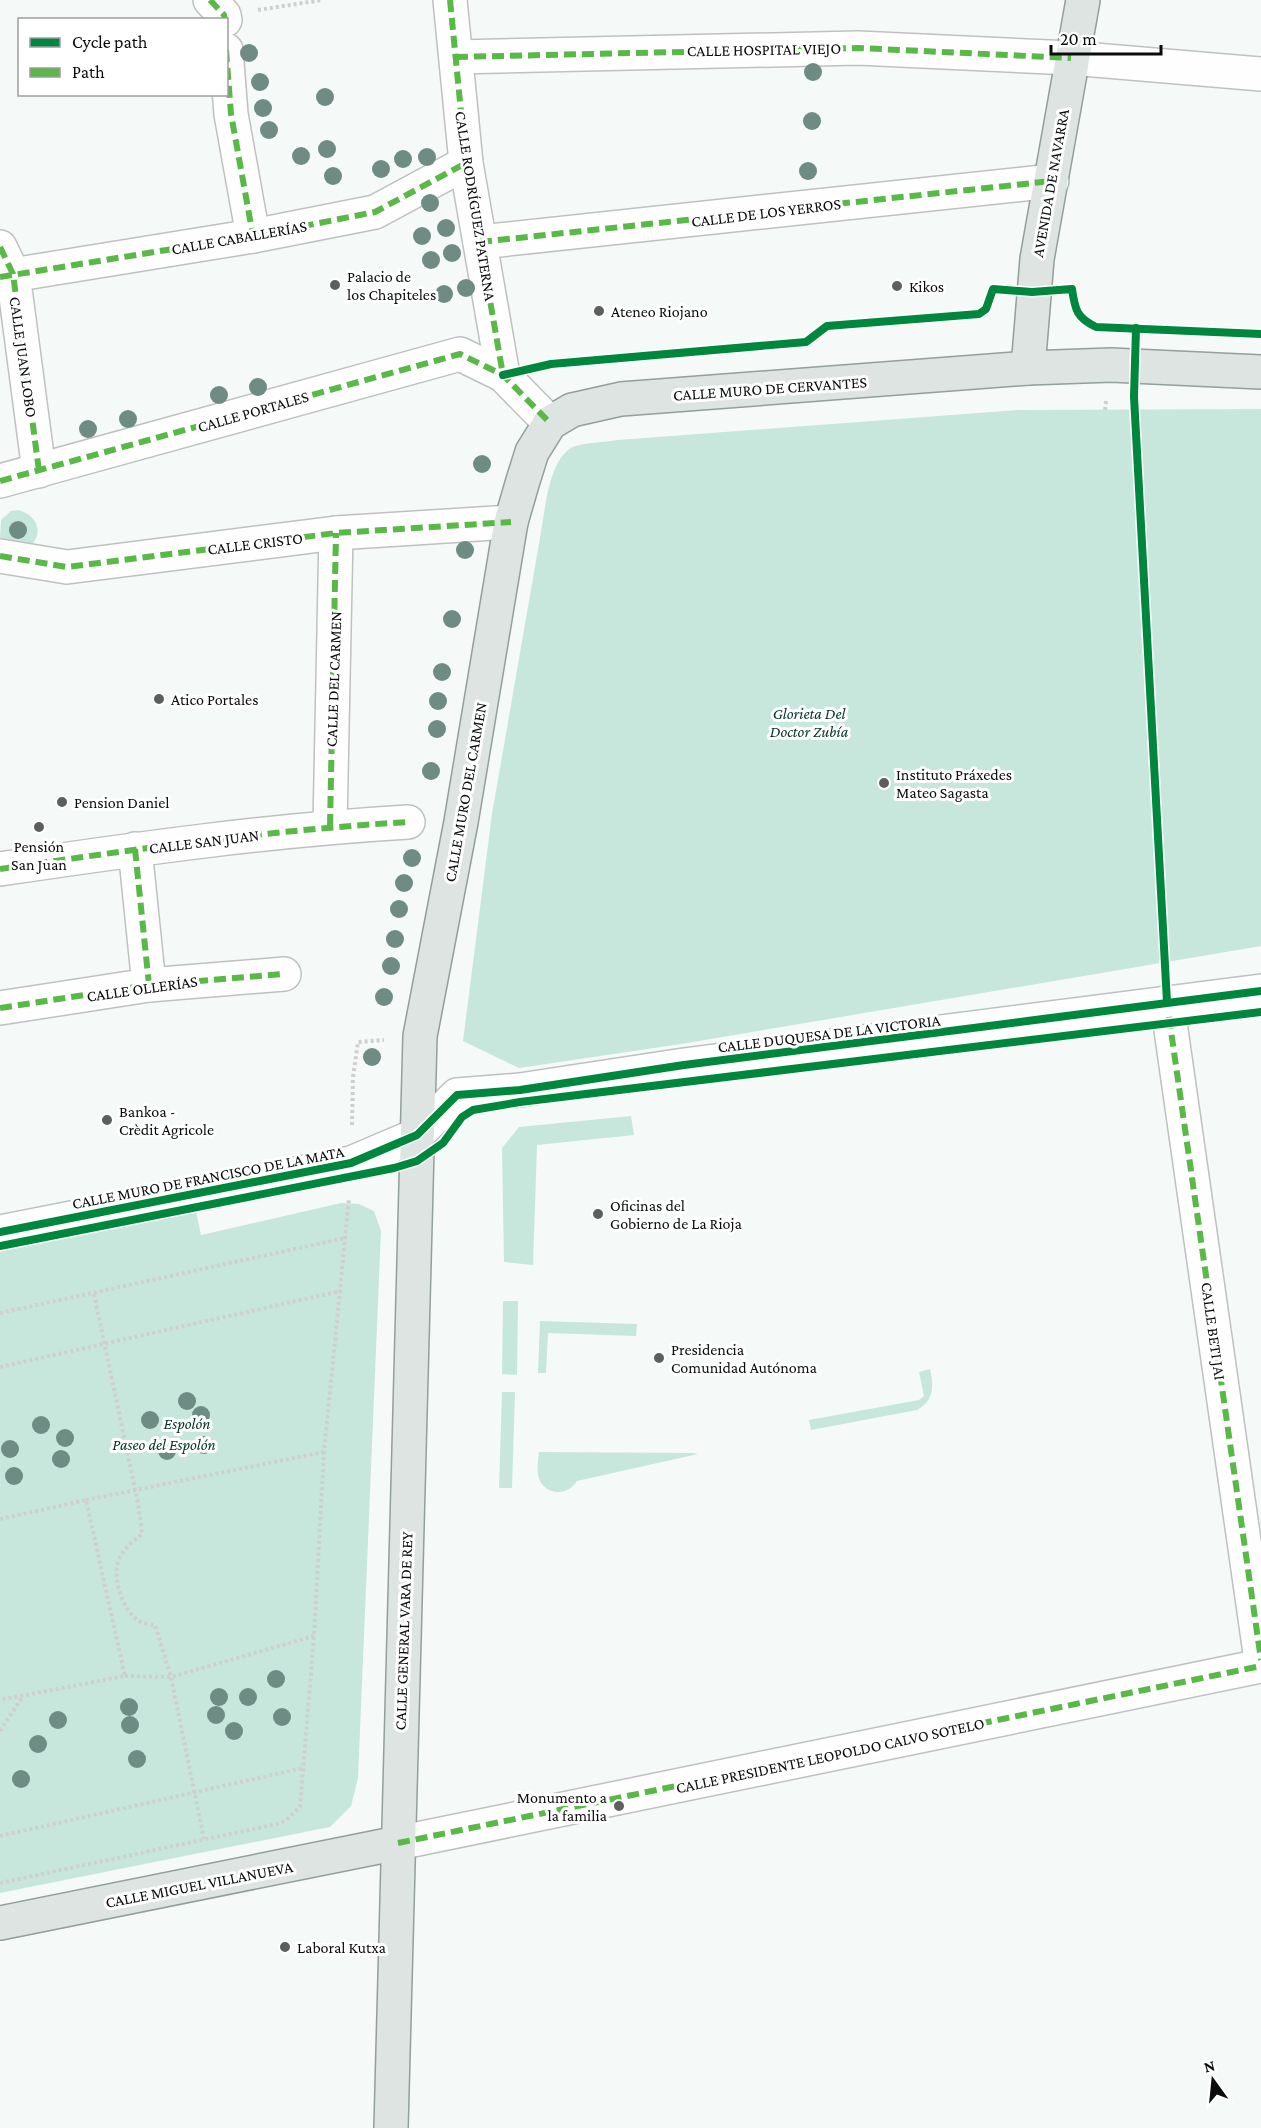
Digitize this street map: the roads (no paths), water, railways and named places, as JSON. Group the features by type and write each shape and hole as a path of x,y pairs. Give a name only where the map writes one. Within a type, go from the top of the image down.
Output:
{"main road":[{"name":"AVENIDA DE NAVARRA","path":"1028,368 1032,292 1071,58 1083,0"},
{"name":"CALLE MURO DE CERVANTES","path":"550,423 572,410 621,399 1028,368 1111,365 1261,372"},
{"name":"CALLE MURO DEL CARMEN","path":"417,1135 420,1036 461,822 511,522 532,452 550,423"},
{"name":"CALLE GENERAL VARA DE REY","path":"391,2128 417,1135"},
{"name":"CALLE MIGUEL VILLANUEVA","path":"0,1923 398,1843"}],"street":[{"name":"CALLE RODRÍGUEZ PATERNA","path":"450,0 466,163 503,375"},
{"name":"CALLE HOSPITAL VIEJO","path":"456,57 617,51 858,48 1071,58 1261,74"},
{"path":"228,76 231,114 253,236"},
{"name":"CALLE CABALLERÍAS","path":"4,266 253,236 379,211 466,163"},
{"name":"CALLE DE LOS YERROS","path":"480,242 1052,181"},
{"name":"CALLE JUAN LOBO","path":"4,266 39,471"},
{"name":"CALLE PORTALES","path":"0,481 460,354 503,375 550,423"},
{"name":"CALLE CRISTO","path":"0,556 67,567 336,533 511,522"},
{"name":"CALLE DEL CARMEN","path":"330,826 336,533"},
{"name":"CALLE SAN JUAN","path":"0,869 135,849 330,826 408,822"},
{"path":"135,849 149,985"},
{"name":"CALLE OLLERÍAS","path":"0,1008 149,985 284,974"},
{"name":"CALLE DUQUESA DE LA VICTORIA","path":"417,1135 456,1095 520,1090 684,1065 1261,991"},
{"name":"CALLE BETI JAI","path":"1167,1002 1261,1660"},
{"name":"CALLE MURO DE FRANCISCO DE LA MATA","path":"0,1232 351,1163 417,1135"},
{"name":"CALLE PRESIDENTE LEOPOLDO CALVO SOTELO","path":"398,1843 1261,1666"}],"place":[{"name":"Palacio de los Chapiteles","path":"335,285"},
{"name":"Kikos","path":"897,286"},
{"name":"Ateneo Riojano","path":"599,311"},
{"name":"Atico Portales","path":"159,699"},
{"name":"Instituto Práxedes Mateo Sagasta","path":"884,783"},
{"name":"Pension Daniel","path":"62,802"},
{"name":"Pensión San Juan","path":"39,827"},
{"name":"Bankoa - Crèdit Agricole","path":"107,1120"},
{"name":"Oficinas del Gobierno de La Rioja","path":"598,1214"},
{"name":"Presidencia Comunidad Autónoma","path":"659,1358"},
{"name":"Monumento a la familia","path":"619,1806"},
{"name":"Laboral Kutxa","path":"285,1947"}],"park label":[{"name":"Glorieta Del Doctor Zubía","path":"809,722"},
{"name":"Espolón","path":"187,1423"},
{"name":"Paseo del Espolón","path":"164,1444"}]}
